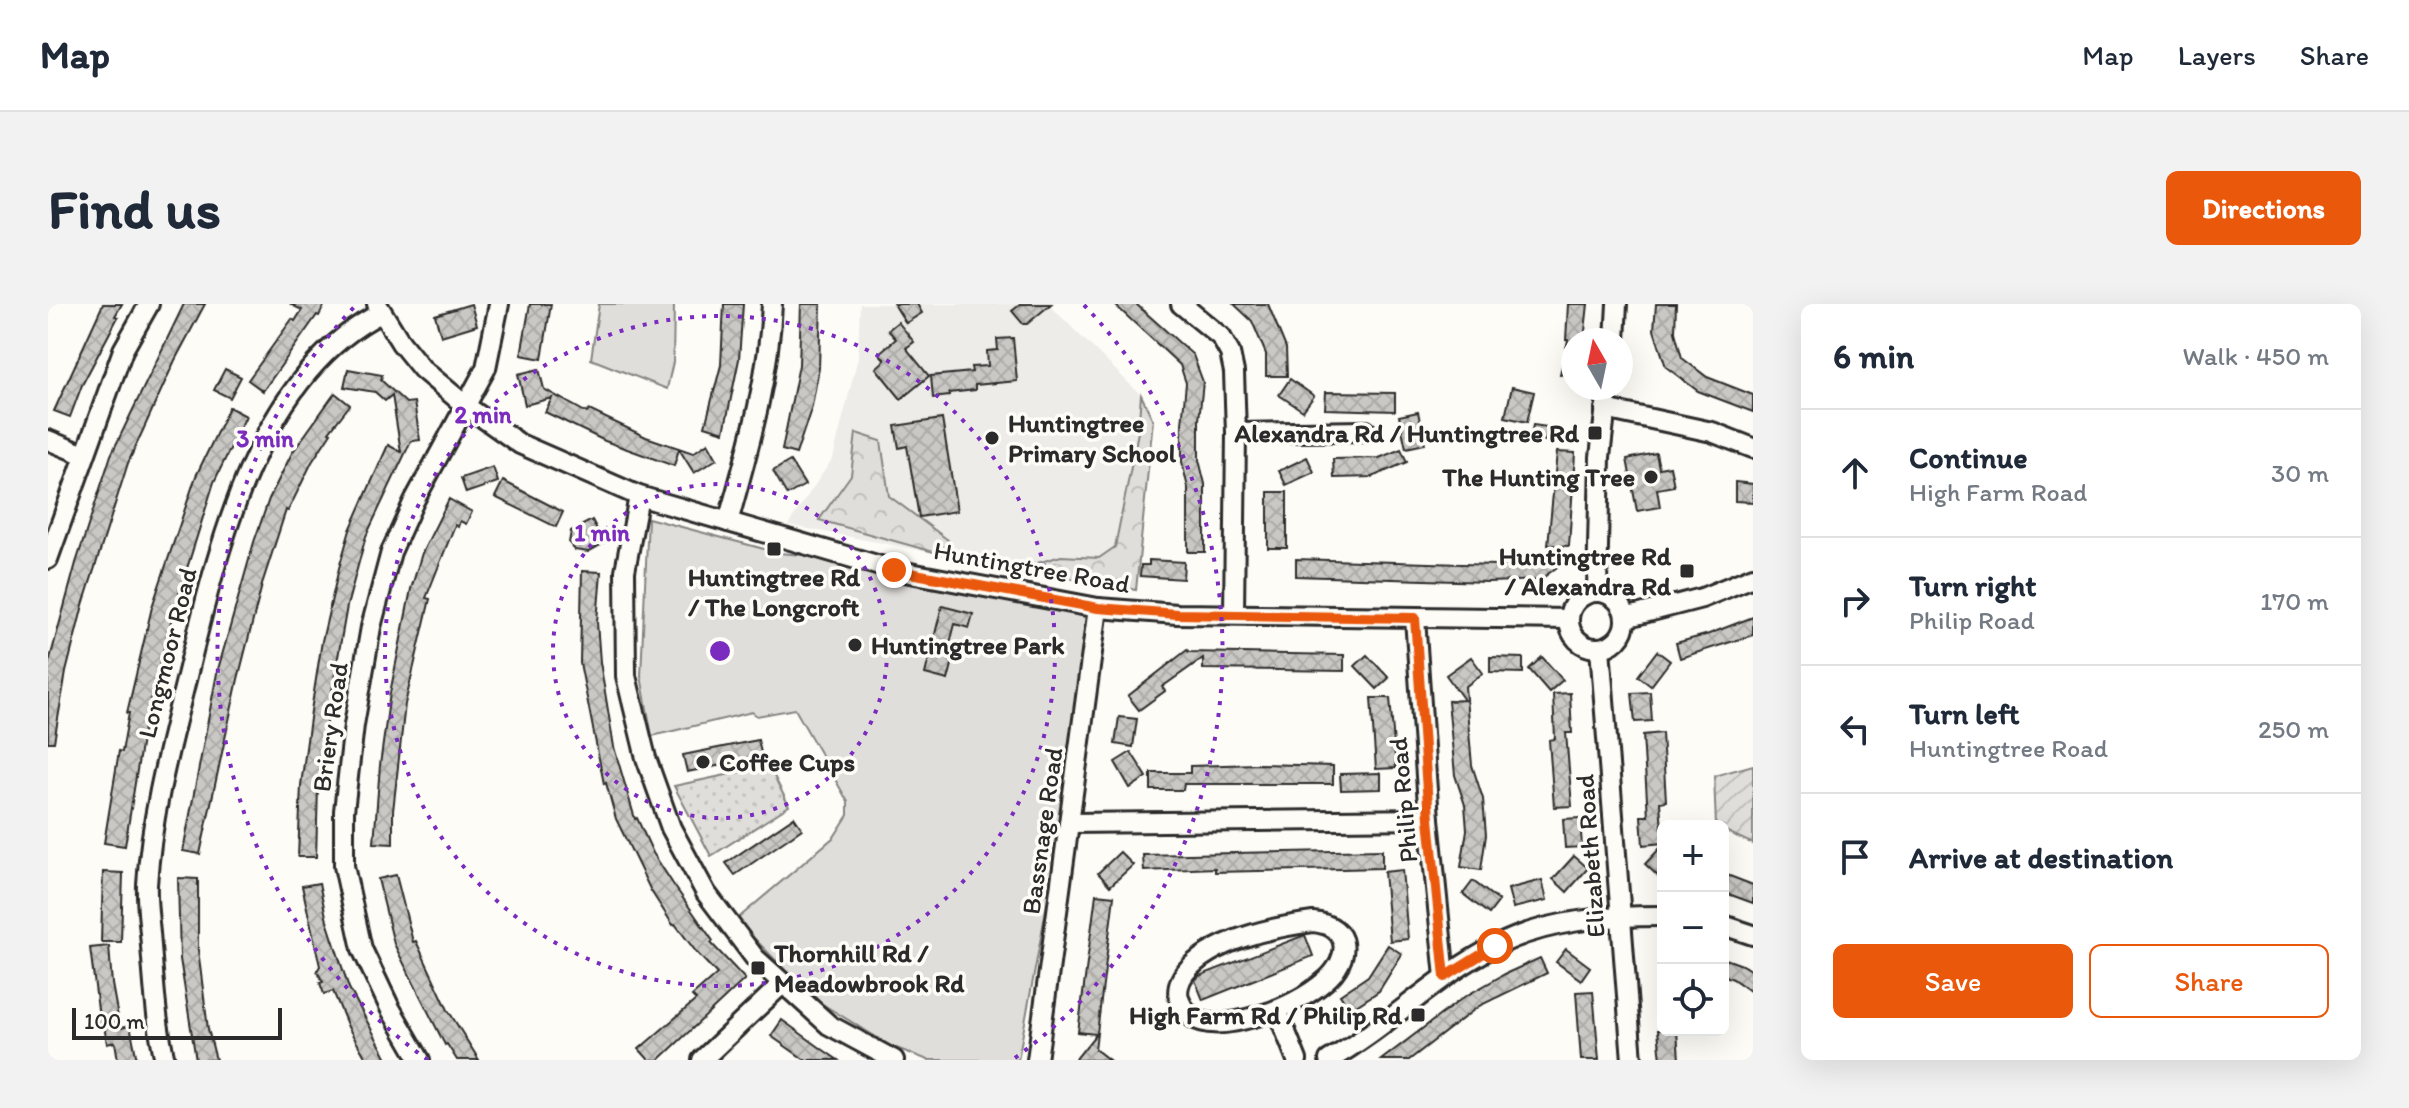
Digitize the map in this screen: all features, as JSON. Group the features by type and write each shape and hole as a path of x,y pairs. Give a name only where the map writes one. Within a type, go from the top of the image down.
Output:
{"street":[{"path":"48,559 123,350 149,304"},
{"name":"Briery Road","path":"420,1060 390,1008 362,949 344,866 344,811 354,725 369,641 391,552 414,501 486,368 499,304"},
{"path":"728,522 765,379 772,304"},
{"path":"1181,304 1221,337 1230,353 1234,372 1234,614"},
{"path":"1616,328 1617,304"},
{"name":"Huntingtree Road","path":"379,309 422,369 466,406 520,444 639,496 894,570 1098,608 1177,614 1568,619"},
{"name":"Longmoor Road","path":"165,1060 155,1000 147,890 149,862 169,748 220,550 240,493 286,402 305,377 351,329 379,309"},
{"path":"1597,591 1600,457 1606,400"},
{"path":"1605,409 1712,432 1753,448"},
{"path":"1236,433 1366,431"},
{"path":"48,440 84,455"},
{"path":"639,496 625,571 626,676 633,717 655,788 696,877 755,958 829,1025 894,1060"},
{"path":"1625,618 1702,598 1753,577"},
{"path":"1597,591 1613,596 1624,610 1625,618 1618,638 1600,648 1592,648 1577,641 1568,619 1580,596 1597,591"},
{"name":"Bassnage Road","path":"1037,1060 1098,608"},
{"name":"Philip Road","path":"1415,618 1429,819 1445,977"},
{"name":"Elizabeth Road","path":"1600,648 1632,1060"},
{"path":"1070,823 1429,819"},
{"path":"1329,1060 1403,1011 1445,977 1495,946 1528,932 1565,922 1657,916"},
{"path":"1313,922 1328,924 1338,930 1343,941 1336,970 1324,983 1277,1010 1225,1023 1198,1022 1188,1016 1181,1005 1179,985 1184,974 1195,963 1267,929 1313,922"},
{"path":"1729,927 1753,935"},
{"path":"702,1060 782,984"},
{"path":"1277,1010 1297,1060"}],"shaded area":[{"name":"Huntingtree Primary School","path":"860,304 1048,304 1141,395 1148,418 1123,589 788,525 833,458 858,357"}],"green space":[{"path":"599,304 674,304 673,362 667,389 591,359"},
{"path":"1141,395 1153,420 1136,590 1017,569 1061,556 1099,558 1115,547 1138,432"},
{"path":"856,433 881,441 889,496 948,540 941,554 819,520 851,475"},
{"path":"648,518 779,553 827,557 1091,611 1063,819 1018,1060 928,1060 891,1046 814,999 736,920 834,837 848,815 848,802 795,709 757,716 752,712 652,736 641,676"},
{"path":"1753,765 1753,844 1729,833 1729,820 1716,820 1714,776"},
{"path":"769,766 789,806 711,856 674,786"}],"building":[{"path":"103,304 122,304 82,385 70,417 54,411"},
{"path":"184,304 205,304 175,360 128,463 83,605 66,672 54,742 48,742 48,666 76,563 111,455"},
{"path":"290,304 325,304 263,391 248,380 292,319 295,321 302,310"},
{"path":"471,304 477,325 441,336 435,315"},
{"path":"530,304 551,304 542,359 521,355"},
{"path":"724,304 743,304 739,359 724,432 705,426 721,365"},
{"path":"801,304 821,304 819,368 812,406 796,454 782,450 799,365"},
{"path":"894,304 917,304 922,313 906,323"},
{"path":"1021,304 1051,304 1023,324 1012,311"},
{"path":"1114,304 1136,304 1193,355 1203,382 1199,460 1205,484 1205,552 1188,552 1188,488 1182,462 1186,383 1180,365"},
{"path":"1234,304 1268,304 1286,348 1287,376 1266,376 1266,354 1252,321"},
{"path":"1568,304 1588,304 1585,328 1567,328"},
{"path":"1656,304 1676,304 1675,332 1682,358 1707,377 1753,395 1753,412 1698,391 1666,367 1654,330"},
{"path":"898,322 914,342 906,348 929,376 901,399 876,368 885,360 879,353 896,339 888,330"},
{"path":"1013,338 1017,381 975,385 975,390 933,398 931,376 972,372 971,367 988,366 987,351 998,350 997,339"},
{"path":"225,369 241,377 230,398 214,390"},
{"path":"348,369 382,375 381,380 406,403 414,402 420,440 411,441 366,536 347,606 328,714 318,787 316,857 298,857 301,785 311,711 322,641 339,568 350,530 388,445 401,452 392,395 385,401 375,392 344,387"},
{"path":"539,369 544,389 587,413 589,410 646,437 693,453 708,443 717,459 694,473 679,449 674,466 605,441 545,412 552,398 525,405 518,374"},
{"path":"1290,379 1314,396 1303,411 1279,395"},
{"path":"1512,387 1534,392 1527,422 1505,417"},
{"path":"1326,392 1395,393 1395,411 1325,409"},
{"path":"335,393 350,405 329,432 286,510 263,581 238,679 200,854 183,851 217,673 254,542 269,499 292,453"},
{"path":"229,407 246,416 214,482 174,610 145,720 125,846 104,843 119,751 122,752 127,713 152,607 196,476"},
{"path":"1418,412 1425,444 1406,448 1399,416"},
{"path":"942,419 957,511 919,517 907,446 899,448 895,426"},
{"path":"1533,425 1548,427 1546,441 1530,438"},
{"path":"1401,449 1407,462 1372,477 1334,478 1333,459 1379,458"},
{"path":"1557,452 1575,453 1569,546 1548,545"},
{"name":"The Hunting Tree","path":"1656,453 1659,468 1670,466 1674,486 1657,489 1660,507 1637,511 1627,459"},
{"path":"1307,457 1314,472 1286,485 1279,471"},
{"path":"790,461 805,485 787,495 773,471"},
{"path":"493,467 498,482 466,493 461,478"},
{"path":"503,481 563,512 556,527 495,497"},
{"path":"1735,482 1753,484 1753,502 1735,501"},
{"path":"1268,492 1287,492 1287,548 1268,548"},
{"path":"449,499 472,512 466,524 460,521 458,527 455,525 426,598 430,599 405,704 393,811 393,844 374,843 390,693 411,589 422,553"},
{"path":"592,520 604,543 588,552 575,550 569,543 571,531"},
{"path":"1551,550 1561,564 1540,580 1488,582 1296,576 1296,559 1529,566"},
{"path":"1149,560 1184,562 1183,579 1140,576 1141,565 1149,565"},
{"path":"582,571 601,572 597,622 600,662 614,747 635,819 653,853 713,941 711,943 745,979 659,1060 649,1060 639,1049 696,1000 692,996 717,974 673,925 651,891 616,819 604,784 580,663"},
{"path":"942,606 973,614 969,628 955,624 948,651 955,653 948,680 925,674"},
{"path":"1753,617 1753,635 1680,658 1676,643"},
{"path":"1187,650 1344,655 1344,671 1203,669 1203,658 1162,687 1165,691 1139,710 1128,696"},
{"path":"1657,651 1670,661 1651,686 1638,676"},
{"path":"1367,655 1389,678 1377,689 1355,666"},
{"path":"1471,657 1483,673 1465,687 1472,765 1483,799 1486,835 1481,870 1461,867 1467,830 1465,805 1455,775 1448,701 1464,700 1446,675"},
{"path":"1490,657 1523,658 1523,673 1490,672"},
{"path":"1542,657 1563,680 1549,692 1529,669"},
{"path":"1650,692 1652,721 1635,722 1632,693"},
{"path":"1570,693 1572,733 1566,733 1572,806 1554,807 1549,740 1555,739 1553,694"},
{"path":"1371,698 1390,698 1396,768 1376,769"},
{"path":"1119,717 1137,719 1133,747 1115,744"},
{"path":"1662,733 1666,801 1660,802 1661,820 1657,820 1657,844 1643,845 1641,816 1648,816 1643,735"},
{"path":"758,740 762,757 687,772 683,755"},
{"path":"1131,752 1147,777 1130,788 1115,762"},
{"path":"1190,766 1333,766 1333,784 1184,784 1183,790 1151,790 1151,773 1190,773"},
{"path":"1381,773 1381,789 1341,790 1340,774"},
{"path":"794,817 802,829 735,875 726,863"},
{"path":"1580,818 1582,847 1565,848 1563,819"},
{"path":"1382,850 1382,868 1215,872 1215,868 1144,871 1143,855"},
{"path":"1657,851 1657,875 1645,864"},
{"path":"1120,852 1133,865 1110,886 1098,873"},
{"path":"1574,856 1588,868 1567,892 1553,879"},
{"path":"1402,870 1408,939 1390,941 1384,872"},
{"path":"103,872 123,873 121,942 101,942"},
{"path":"396,875 413,942 416,941 448,1010 479,1060 457,1060 445,1045 394,944 378,879"},
{"path":"1729,876 1753,885 1753,903 1729,894"},
{"path":"178,878 198,879 198,950 208,1029 216,1060 196,1060 180,959"},
{"path":"1542,880 1547,900 1513,908 1508,889"},
{"path":"1473,881 1499,901 1489,914 1463,894"},
{"path":"319,883 327,921 349,988 388,1060 367,1060 348,1027 333,991 324,994 302,886"},
{"path":"1096,894 1114,896 1095,1049 1109,1060 1075,1060 1096,1034 1078,1032"},
{"path":"1305,935 1313,956 1203,1000 1195,980 1199,976"},
{"path":"1388,945 1402,954 1379,991 1350,1010 1340,995 1368,976"},
{"path":"109,946 120,1028 130,1026 137,1060 118,1060 115,1042 107,1044 104,1025 100,1025 90,948"},
{"path":"1566,949 1590,967 1581,980 1556,962"},
{"path":"1540,958 1547,973 1479,1006 1409,1060 1381,1060 1464,997"},
{"path":"1729,960 1753,972 1753,993 1729,977"},
{"path":"1593,991 1599,1060 1581,1060 1576,992"},
{"path":"782,1020 838,1060 805,1060 771,1036"},
{"path":"1659,1036 1677,1036 1679,1060 1661,1060"}],"place":[{"name":"Alexandra Rd / Huntingtree Rd","path":"1595,433"},
{"name":"Huntingtree Primary School","path":"992,438"},
{"name":"The Hunting Tree","path":"1651,477"},
{"name":"Huntingtree Rd / The Longcroft","path":"774,549"},
{"name":"Huntingtree Rd / Alexandra Rd","path":"1687,571"},
{"name":"Huntingtree Park","path":"855,645"},
{"name":"Coffee Cups","path":"703,762"},
{"name":"Thornhill Rd / Meadowbrook Rd","path":"758,968"},
{"name":"High Farm Rd / Philip Rd","path":"1418,1015"}],"route":[{"path":"894,570 1098,608 1177,614 1415,618 1429,819 1445,977 1495,946"}]}
